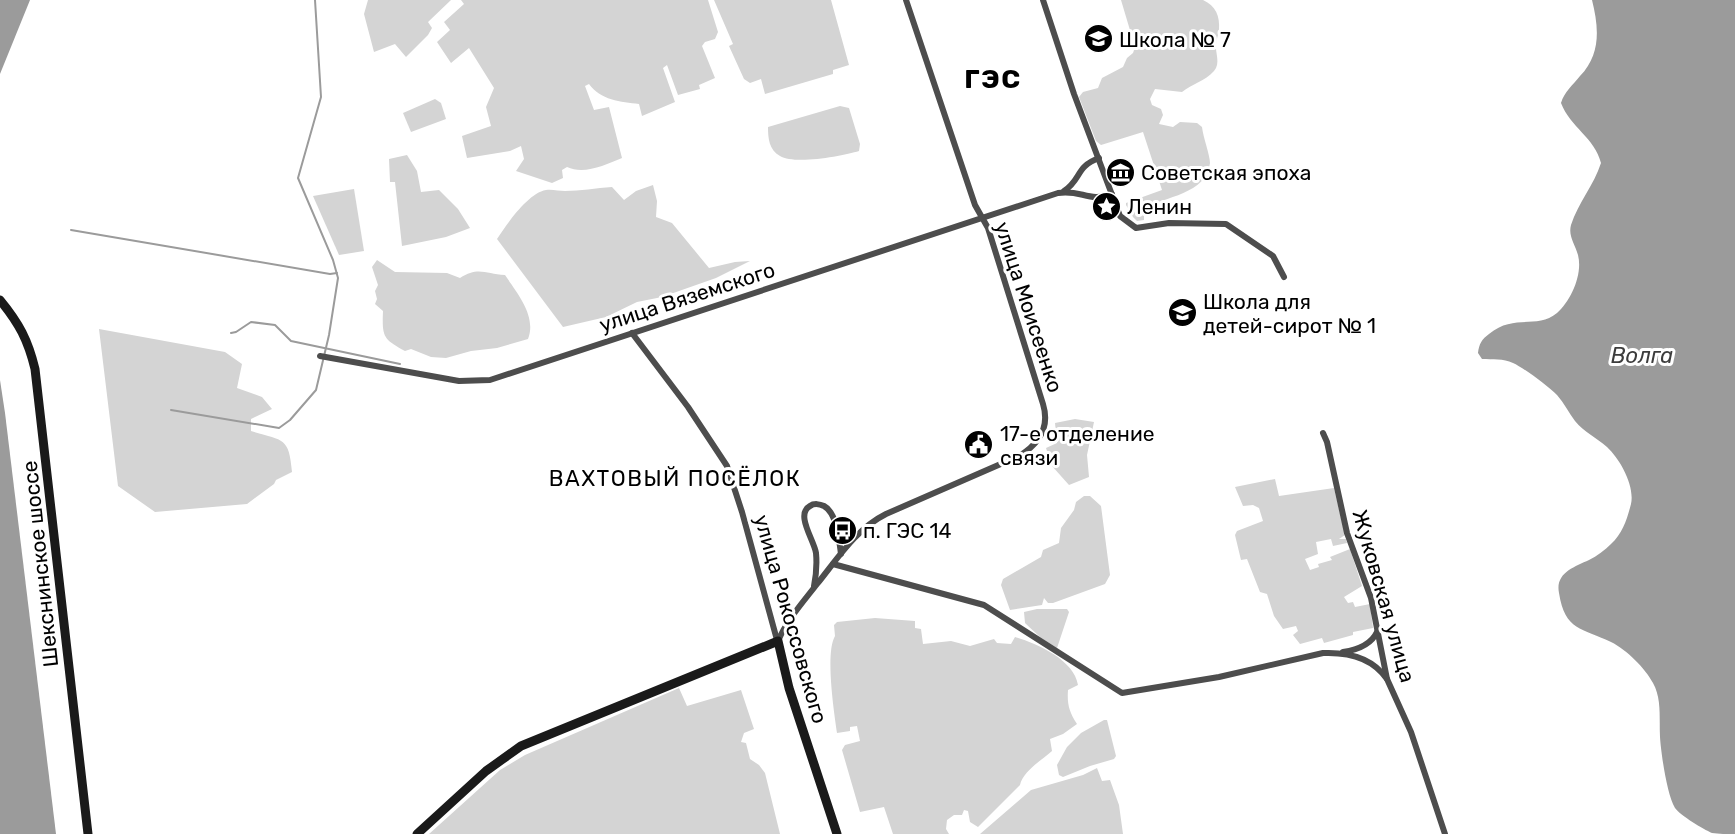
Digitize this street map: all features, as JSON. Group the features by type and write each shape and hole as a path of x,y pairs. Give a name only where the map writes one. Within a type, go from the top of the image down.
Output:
{"street":[{"name":"улица Моисеенко","path":"777,641 789,620 862,530 879,518 1019,456 1031,448 1042,435 1046,423 1045,411 1001,269 975,205 906,0"},
{"path":"1042,0 1120,216 1136,228 1170,223 1226,224 1273,256 1284,277"},
{"path":"1058,193 1070,186 1084,165 1099,158"},
{"path":"1077,176 1078,186 1085,195"},
{"path":"1058,193 1073,191 1098,198 1112,194"},
{"name":"улица Вяземского","path":"320,356 450,380 482,381 508,375 1058,193"},
{"name":"Шекснинское шоссе","path":"0,300 15,318 28,342 35,369 88,834"},
{"name":"улица Рокоссовского","path":"632,333 695,417 727,466 762,580 789,688 837,834"},
{"name":"Жуковская улица","path":"1323,433 1347,533 1371,598 1387,679 1411,732 1445,834"},
{"path":"813,589 816,553 804,518 805,511 810,506 818,504 828,509 835,524 841,554"},
{"path":"833,564 984,605 1122,693 1219,677 1310,656 1358,648 1369,642 1377,632"},
{"path":"417,834 486,771 521,746 777,641"},
{"path":"1340,652 1367,661 1379,669 1387,679"}],"shaded area":[{"path":"368,0 451,0 428,22 432,28 428,35 406,57 395,44 374,52 364,14"},
{"path":"461,0 708,0 718,32 715,39 705,42 702,46 715,78 699,85 700,89 678,95 667,65 663,68 675,102 642,116 639,104 605,97 589,84 585,86 594,110 609,107 622,158 587,170 567,167 562,170 563,178 552,183 516,171 524,159 521,146 510,151 467,158 462,136 491,126 486,107 494,88 469,48 451,63 437,42 450,30 444,22 464,4"},
{"path":"714,0 831,0 849,65 833,70 833,74 765,94 761,79 750,83 744,79 729,46 733,44"},
{"path":"1121,0 1203,0 1214,8 1219,25 1216,44 1217,65 1214,71 1182,92 1155,89 1150,99 1152,105 1161,109 1163,115 1159,124 1173,127 1180,122 1197,123 1202,127 1210,160 1207,173 1193,188 1144,208 1144,220 1137,221 1126,203 1162,190 1143,132 1101,145 1096,141 1079,97 1083,92 1098,88 1102,78 1123,67 1127,58 1133,53 1135,47"},
{"path":"435,99 441,103 446,119 411,132 403,113"},
{"path":"840,106 849,108 860,144 859,151 831,157 796,160 780,156 771,147 768,127"},
{"path":"407,155 417,171 421,192 439,190 458,209 470,228 446,237 402,246 395,182 390,182 389,159"},
{"path":"653,185 657,201 656,217 672,223 709,268 750,261 716,278 662,297 637,302 606,317 563,327 497,239 518,210 539,192 612,187 624,200 636,191"},
{"path":"354,189 364,251 339,255 313,196"},
{"path":"377,260 395,272 447,273 460,278 472,272 505,275 528,313 530,330 528,339 446,358 431,357 411,349 405,351 385,336 383,311 375,304 377,299 375,291 378,285 372,267"},
{"path":"99,329 225,352 242,364 237,388 262,397 272,409 251,419 251,431 277,439 286,446 292,472 276,480 274,484 247,504 155,512 118,486"},
{"path":"1075,419 1094,422 1087,455 1089,477 1069,485 1052,466 1046,448 1057,443 1055,423"},
{"path":"1275,479 1279,496 1334,488 1345,535 1339,539 1346,539 1347,543 1333,546 1331,539 1316,542 1318,554 1305,559 1310,570 1319,567 1318,564 1332,560 1330,557 1350,549 1362,586 1344,597 1348,603 1353,602 1355,607 1370,604 1373,628 1353,632 1353,635 1324,643 1322,638 1300,644 1293,635 1298,631 1296,626 1283,629 1274,616 1267,594 1260,592 1247,559 1241,560 1235,535 1237,531 1263,521 1259,508 1253,505 1243,506 1235,487"},
{"path":"1084,496 1090,496 1101,506 1110,575 1105,584 1053,603 1048,603 1044,598 1042,605 1010,610 1001,585 1003,579 1041,557 1043,550 1059,543 1061,528 1074,510 1076,502"},
{"path":"1037,609 1067,609 1069,612 1057,648 1041,638 1025,623 1024,612"},
{"path":"875,618 915,621 915,628 921,629 923,644 951,641 970,646 994,639 997,643 1011,644 1015,637 1054,654 1070,668 1075,676 1078,685 1068,690 1068,700 1070,712 1077,724 1063,734 1050,739 1052,751 1029,770 1020,785 978,827 970,822 968,811 964,810 962,815 954,815 947,820 946,829 949,834 893,834 884,807 860,812 842,750 845,745 860,741 857,726 850,727 850,731 837,733 831,683 831,655 835,636 834,625 837,622"},
{"path":"679,688 687,706 741,690 754,729 744,733 741,742 746,743 750,759 765,773 780,834 429,834 500,770 525,755"},
{"path":"1107,720 1116,756 1114,759 1063,777 1059,775 1057,765 1067,747 1081,733"},
{"path":"1097,768 1102,781 1110,780 1119,805 1123,834 980,834 1031,790 1083,775"}],"water":[{"path":"0,0 30,0 0,74"},
{"name":"Волга","path":"1592,0 1735,0 1735,834 1712,833 1675,808 1669,794 1665,774 1660,737 1659,702 1650,677 1623,650 1570,622 1562,605 1559,586 1563,576 1572,568 1604,551 1624,526 1632,497 1629,481 1617,458 1575,421 1557,395 1542,382 1509,361 1482,359 1478,353 1483,340 1498,328 1507,324 1549,318 1557,313 1567,302 1575,287 1579,262 1570,229 1601,163 1593,146 1570,119 1561,103 1566,92 1587,68 1595,50 1597,31"},
{"path":"0,380 5,413 56,834 0,834"}],"waterway":[{"path":"171,410 279,428 290,420 316,390 329,335 338,278 333,260 298,178 321,97 315,0"},
{"path":"71,230 330,274 337,273"},
{"path":"231,333 251,322 275,325 291,341 400,364"}],"place":[{"name":"Школа № 7","path":"1098,39"},
{"name":"Советская эпоха","path":"1120,172"},
{"name":"Ленин","path":"1106,206"},
{"name":"Школа для детей-сирот № 1","path":"1182,313"},
{"name":"17-е отделение связи","path":"979,445"},
{"name":"п. ГЭС 14","path":"842,530"}],"district":[{"name":"ГЭС","path":"993,79"},
{"name":"ВАХТОВЫЙ ПОСЁЛОК","path":"675,478"}]}
